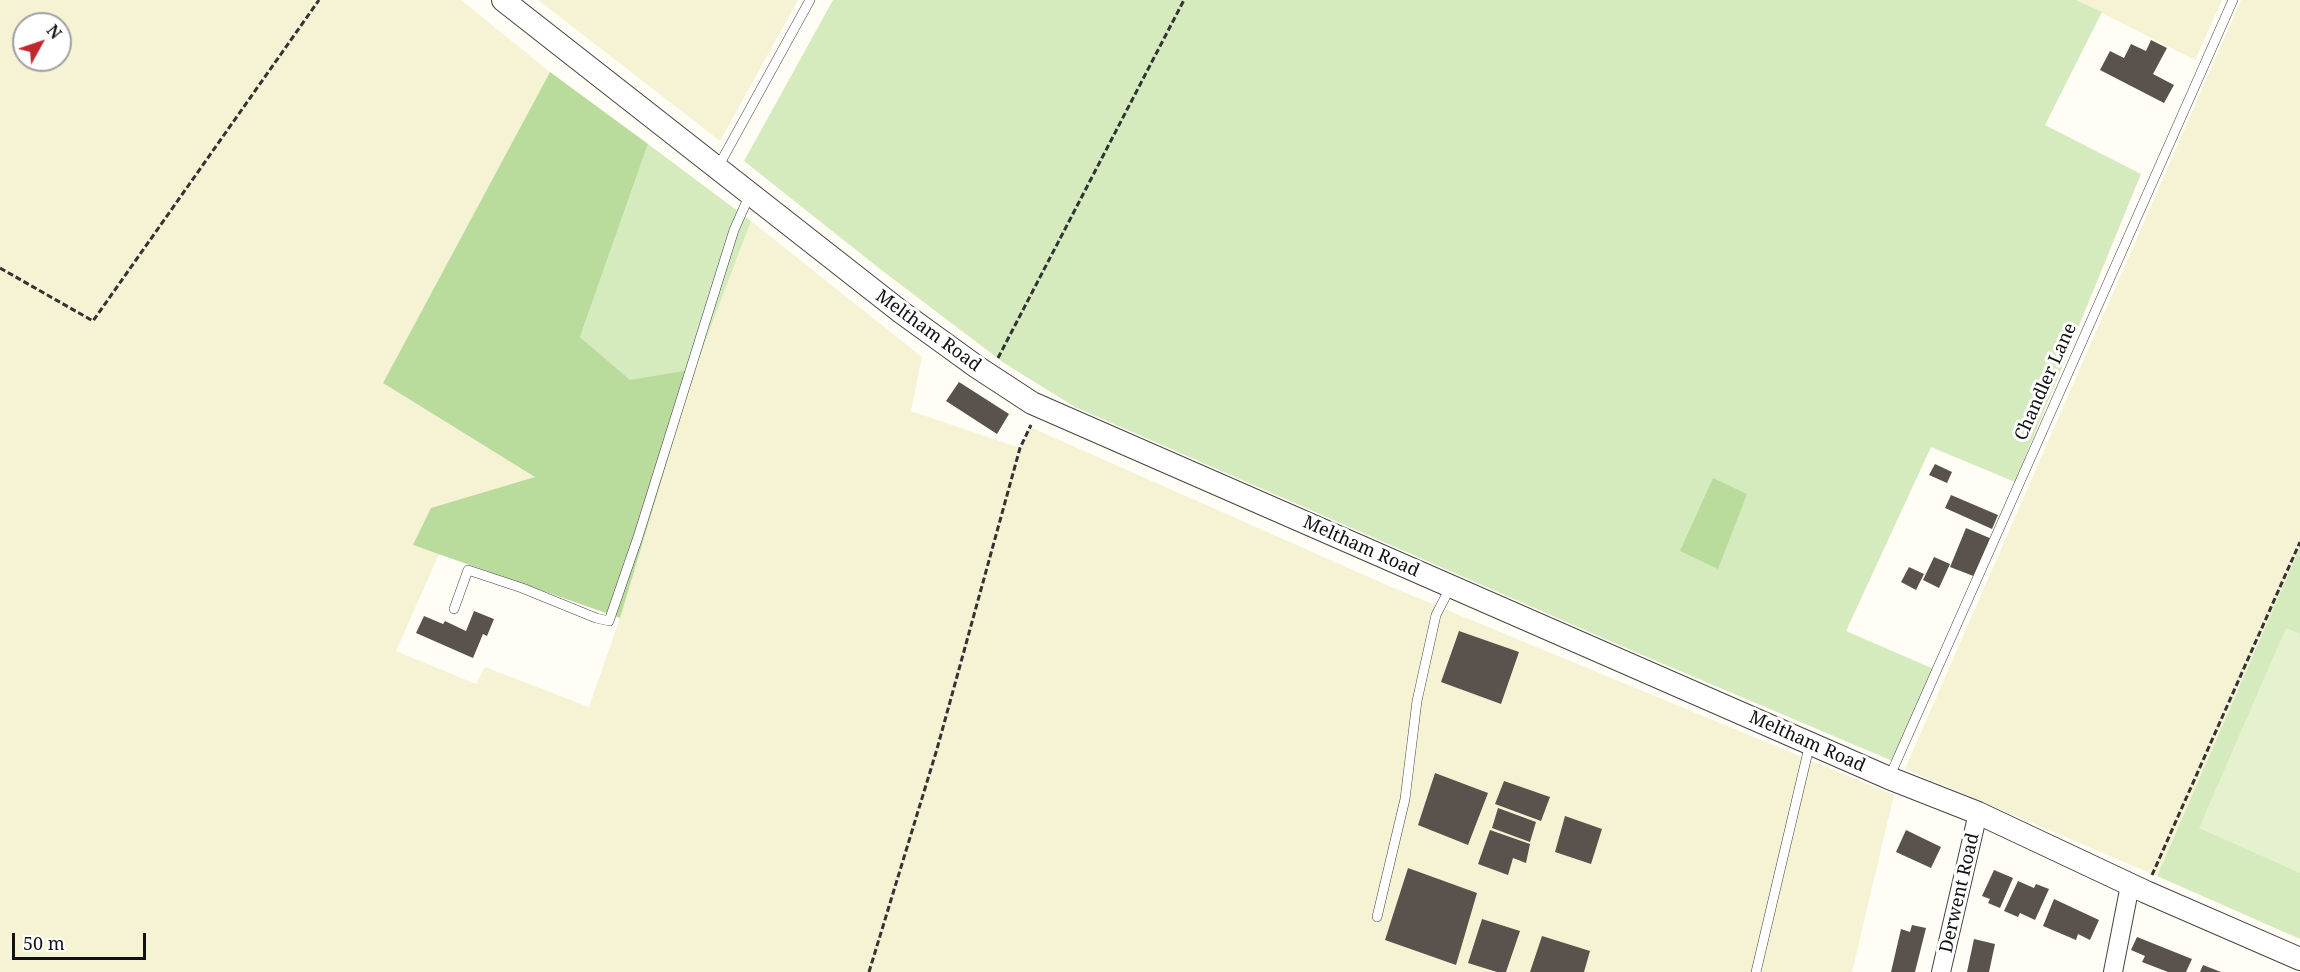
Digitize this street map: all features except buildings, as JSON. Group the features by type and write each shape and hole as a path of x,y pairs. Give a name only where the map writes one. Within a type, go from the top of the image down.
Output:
{"street":[{"name":"Meltham Road","path":"503,0 901,312 989,375 1040,407 1889,778 1978,813 2138,888 2300,959"},
{"name":"Derwent Road","path":"1941,972 1978,813"},
{"path":"2113,972 2138,888"}],"lane":[{"path":"718,167 810,0"},
{"name":"Chandler Lane","path":"1889,778 2233,0"},
{"path":"454,609 468,570 609,621 638,537 734,230 750,194"},
{"path":"1377,917 1405,799 1417,701 1436,615 1451,586"},
{"path":"1756,972 1810,743"}],"path":[{"path":"0,268 93,321 320,0"},
{"path":"989,375 1185,0"},
{"path":"869,972 937,748 1020,448 1040,407"},
{"path":"2138,888 2300,542"}],"shaded area":[{"path":"0,0 461,0 550,72 383,383 536,477 413,545 439,554 396,651 476,684 485,667 589,707 620,618 695,369 751,221 922,357 911,411 1020,448 1030,427 1389,586 1894,795 1852,972 0,972"},
{"path":"538,0 798,0 720,141"},
{"path":"2076,0 2222,0 2195,60"},
{"path":"2241,0 2300,0 2300,547 2157,876 1905,769"}],"green space":[{"path":"833,0 2076,0 2102,12 2045,125 2141,174 2015,482 1931,447 1846,631 1934,669 1895,762 1635,652 1075,407 1004,363 880,269 744,161"},
{"path":"550,72 648,144 580,337 630,380 695,369 620,618 413,545 431,508 535,477 383,383"},
{"path":"648,144 751,221 695,369 630,381 580,337"},
{"path":"1713,478 1747,494 1718,569 1680,551"},
{"path":"2300,547 2300,939 2157,876"},
{"path":"2286,628 2300,634 2300,873 2199,828"}]}
